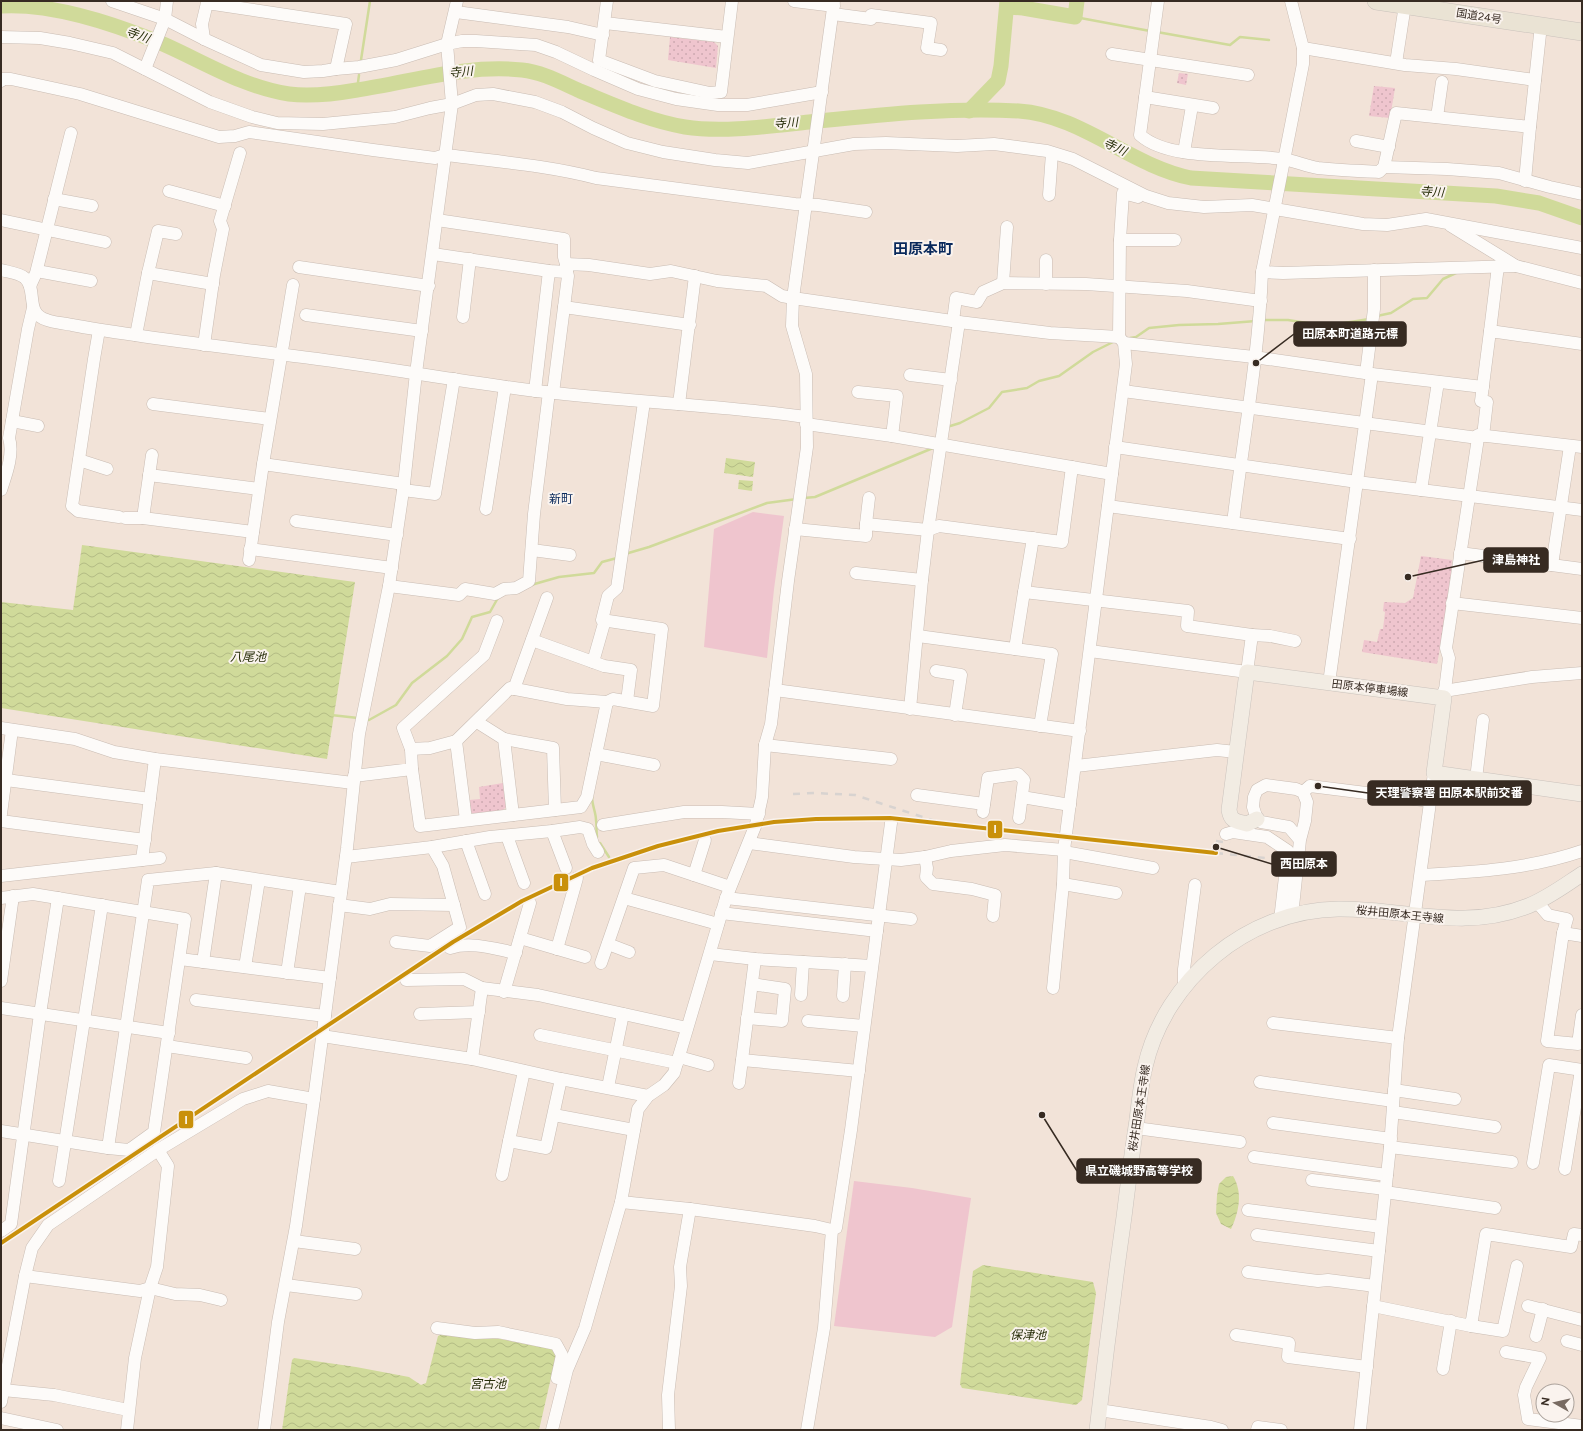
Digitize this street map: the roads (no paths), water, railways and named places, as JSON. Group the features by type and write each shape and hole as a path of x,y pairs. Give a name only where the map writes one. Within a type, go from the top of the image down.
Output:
{"highway":[{"name":"国道24号","path":"1376,1 1582,32"}],"main road":[{"name":"田原本停車場線","path":"1247,672 1329,683 1444,694"},
{"path":"1247,672 1229,810 1230,817 1234,821 1247,824 1257,819"},
{"path":"1444,694 1434,773 1582,794"},
{"name":"桜井田原本王寺線","path":"1097,1430 1145,1066 1154,1038 1170,1006 1184,987 1203,966 1218,953 1240,938 1286,918 1328,909 1351,909 1414,916 1466,919 1491,916 1537,902 1553,894 1582,874"}],"street":[{"path":"112,1 164,21 261,64 304,72 323,72 336,69 359,68 396,60 462,41 476,40 536,45 556,52 638,89 676,99 718,105 747,105 821,93"},
{"path":"608,1 599,60 655,81 710,92 721,92 732,1"},
{"path":"794,1 834,7 871,19 871,15 931,23 927,48 941,50"},
{"path":"1158,1 1140,135 1146,140 1160,146 1201,155 1243,156 1283,160 1317,168 1379,172 1384,168 1396,113 1530,127"},
{"path":"1233,523 1261,301 1262,272 1302,64 1303,48 1291,1"},
{"path":"145,68 164,21 168,2"},
{"path":"204,39 202,24 207,2 346,24 336,69"},
{"path":"1396,64 1405,5"},
{"path":"264,1430 278,1322 294,1240 314,1100 346,857 359,734 389,586 404,487 416,373 429,286 452,101 447,46 456,6 603,35"},
{"path":"552,1430 567,1370 585,1328 621,1202 638,1109 648,1096 664,1085 674,1073 728,892 749,843 759,814 762,797 765,745 771,724 795,529 807,447 806,374 792,326 793,298 834,7"},
{"path":"605,22 727,37"},
{"path":"1525,181 1541,25"},
{"path":"1,37 40,38 70,43 112,53 145,68 210,102 252,117 277,123 323,124 395,117 476,95 493,94 535,102 562,112 627,143 664,152 714,160 748,163 813,150 854,144 886,143 957,146 994,144 1026,147 1073,159 1146,196 1168,203 1204,207 1252,205 1274,207 1363,224 1387,225 1426,219 1582,248"},
{"path":"1303,48 1396,64 1456,69 1535,80"},
{"path":"1112,54 1248,75"},
{"path":"1,81 2,79 11,79 80,94 218,137 235,136 249,132 435,158 445,156 537,166 573,172 596,178 866,212"},
{"path":"1437,117 1442,82"},
{"path":"1146,97 1192,106 1213,108"},
{"path":"1184,152 1192,106"},
{"path":"71,133 37,271 30,286 33,308 38,315 46,320 99,330 281,354 535,391 644,402 726,407 1112,474"},
{"path":"1356,141 1389,147"},
{"path":"204,345 223,229 220,221 240,153"},
{"path":"1049,195 1052,153"},
{"path":"1384,168 1447,169 1499,173 1525,181 1582,194"},
{"path":"169,191 225,206"},
{"path":"1053,988 1063,884 1064,850 1076,766 1126,364 1122,340 1120,286 1120,240 1123,193 1144,199 1146,196"},
{"path":"54,200 92,206"},
{"path":"1,220 46,231 105,242"},
{"path":"389,586 459,595 465,589 495,594 504,589 516,588 529,582 534,514 568,276 564,257 564,239 437,220"},
{"path":"1444,222 1516,266"},
{"path":"1003,283 1007,227"},
{"path":"136,335 158,231 176,234"},
{"path":"1120,240 1176,240"},
{"path":"433,254 549,271 589,265 650,274 671,270 717,281 766,286 782,296 793,298 956,321 1050,333 1122,340 1483,387"},
{"path":"463,316 470,260"},
{"path":"1046,260 1046,284"},
{"path":"1498,266 1481,401 1487,402 1468,496 1452,602 1446,648 1449,658 1444,694 1532,677 1582,673"},
{"path":"1262,272 1283,273 1516,266 1582,283"},
{"path":"299,267 429,286"},
{"path":"1,270 19,275 25,279 30,286"},
{"path":"1329,683 1366,422 1373,318 1374,270"},
{"path":"37,271 91,281"},
{"path":"535,391 549,271"},
{"path":"148,273 213,284"},
{"path":"679,404 695,276"},
{"path":"910,709 928,530 939,444 951,380 956,321 956,298 977,302 983,292 1003,283 1120,286 1187,291 1261,301"},
{"path":"293,285 284,346 281,354 270,419 250,555 392,568"},
{"path":"564,307 690,325"},
{"path":"1,490 6,477 11,446 9,438 33,308"},
{"path":"306,315 422,331"},
{"path":"99,330 72,506 78,511 253,532"},
{"path":"1490,331 1582,344"},
{"path":"910,374 951,380"},
{"path":"263,464 404,487 435,494 454,379"},
{"path":"1421,490 1438,382"},
{"path":"486,509 505,387"},
{"path":"1123,391 1430,431 1582,447"},
{"path":"858,392 896,396 892,436"},
{"path":"411,749 430,748 456,741 510,688 567,699 607,702 613,699 653,706 662,629 602,620 608,596 617,588 644,402"},
{"path":"152,404 270,419"},
{"path":"12,421 38,426"},
{"path":"1552,565 1570,446"},
{"path":"1115,447 1357,482 1582,510"},
{"path":"143,518 152,455"},
{"path":"79,460 107,469"},
{"path":"866,524 928,530 939,526 1062,542 1072,467"},
{"path":"149,475 259,490"},
{"path":"795,529 866,536 869,498"},
{"path":"1108,506 1350,539"},
{"path":"296,521 396,536"},
{"path":"1015,649 1033,538"},
{"path":"532,550 570,555"},
{"path":"1460,553 1582,569"},
{"path":"856,573 922,580"},
{"path":"1024,592 1188,611 1187,626 1270,636 1295,641"},
{"path":"514,689 548,598"},
{"path":"1452,602 1582,618"},
{"path":"593,662 605,620"},
{"path":"497,621 484,656 404,728 411,749 412,769 420,826 581,807 587,797 599,755 607,702"},
{"path":"1090,651 1247,672 1252,635"},
{"path":"918,636 1052,654 1040,726"},
{"path":"532,640 604,666 631,670 627,701"},
{"path":"936,672 961,675 955,715"},
{"path":"775,690 1080,731"},
{"path":"1476,779 1483,720"},
{"path":"477,722 504,739 552,748 555,810"},
{"path":"1,814 6,780 7,729 75,739 114,752 155,759 354,780 412,769"},
{"path":"504,739 513,815"},
{"path":"456,741 466,820"},
{"path":"765,745 891,759"},
{"path":"1076,766 1217,750 1236,752"},
{"path":"599,755 654,765"},
{"path":"142,860 155,759"},
{"path":"1360,1430 1387,1175 1398,1038 1434,773"},
{"path":"917,794 984,808 988,778 1018,774 1024,780 1019,818"},
{"path":"6,780 150,799"},
{"path":"1286,918 1307,802 1303,792 1296,789 1266,786 1257,790 1253,807 1257,819 1261,822 1289,827 1300,840"},
{"path":"1303,792 1310,786 1430,801"},
{"path":"1022,797 1070,805"},
{"path":"603,825 684,812 759,814"},
{"path":"1,821 145,840"},
{"path":"807,1430 824,1328 832,1230 836,1228 891,823"},
{"path":"346,857 432,847 490,837 580,827 588,829 593,844 598,852"},
{"path":"552,831 566,868"},
{"path":"1226,834 1234,832 1267,837 1288,851 1286,918"},
{"path":"507,836 524,883"},
{"path":"694,875 705,840"},
{"path":"466,841 485,894"},
{"path":"749,843 854,857 901,860 925,857 951,851 1005,845 1064,850 1070,853 1153,868"},
{"path":"396,942 430,946 460,927 444,866 432,847"},
{"path":"1421,875 1505,869 1535,864 1582,851"},
{"path":"925,857 927,868 926,877 933,884 972,889 995,895 993,916"},
{"path":"1,876 160,858"},
{"path":"601,963 634,868 664,865 694,875 728,892 879,916 911,918"},
{"path":"108,1148 148,880 216,873 341,892"},
{"path":"203,962 216,873"},
{"path":"557,949 577,878"},
{"path":"245,967 259,880"},
{"path":"1063,884 1116,893"},
{"path":"1184,987 1184,969 1194,885"},
{"path":"287,972 300,886"},
{"path":"1,981 7,897 33,894 185,919 154,1132 129,1150 1,1131"},
{"path":"1,1231 11,1224 40,1014 58,898"},
{"path":"624,898 720,918 877,931"},
{"path":"1537,902 1548,916 1567,918 1563,933 1547,1041 1578,1044 1582,1016"},
{"path":"504,992 530,903"},
{"path":"339,905 370,909 390,904 454,905"},
{"path":"59,1181 102,905"},
{"path":"1563,933 1582,936"},
{"path":"520,938 585,957"},
{"path":"608,944 629,952"},
{"path":"450,948 460,945 488,947 516,953"},
{"path":"710,954 872,966"},
{"path":"739,1083 755,958"},
{"path":"180,959 330,978"},
{"path":"801,995 803,962"},
{"path":"843,996 845,964"},
{"path":"406,980 464,979 482,988 538,996 688,1028"},
{"path":"747,1018 782,1022 785,988 752,984"},
{"path":"472,1059 482,988"},
{"path":"196,1000 325,1016"},
{"path":"1,1008 169,1033"},
{"path":"420,1014 479,1012"},
{"path":"608,1087 623,1014"},
{"path":"808,1021 864,1026"},
{"path":"1273,1023 1398,1038"},
{"path":"540,1035 616,1051 708,1065"},
{"path":"322,1036 472,1059 561,1079 648,1096"},
{"path":"167,1046 246,1058"},
{"path":"742,1060 858,1071"},
{"path":"1532,1163 1549,1065 1581,1070 1565,1169"},
{"path":"502,1175 524,1071"},
{"path":"509,1141 546,1148 561,1079"},
{"path":"1260,1082 1393,1101 1495,1127"},
{"path":"128,1410 54,1395 2,1396 25,1276 32,1248 48,1225 158,1150 243,1099 268,1091 314,1100"},
{"path":"1393,1101 1455,1098"},
{"path":"554,1115 634,1130"},
{"path":"1273,1123 1512,1162"},
{"path":"1136,1128 1240,1142"},
{"path":"126,1430 134,1358 150,1288 157,1267 168,1166 158,1150"},
{"path":"1254,1157 1387,1175"},
{"path":"1312,1180 1385,1190 1494,1208"},
{"path":"621,1202 690,1209 815,1226 832,1230"},
{"path":"670,1430 668,1395 681,1286 680,1266 690,1209"},
{"path":"1248,1210 1381,1227"},
{"path":"1471,1326 1486,1234 1571,1247 1574,1234 1582,1235"},
{"path":"1257,1235 1379,1251"},
{"path":"294,1240 355,1249"},
{"path":"1373,1306 1503,1331 1517,1266"},
{"path":"1248,1272 1318,1281 1328,1280 1375,1286"},
{"path":"25,1276 140,1291 150,1288 175,1294 200,1296 221,1300"},
{"path":"286,1285 356,1294"},
{"path":"1528,1306 1582,1320"},
{"path":"1536,1336 1543,1309"},
{"path":"1443,1369 1451,1321"},
{"path":"437,1328 474,1333 498,1332 556,1344 562,1355 545,1430"},
{"path":"1236,1335 1289,1342 1288,1357 1367,1367"},
{"path":"1567,1342 1582,1345"},
{"path":"1506,1352 1540,1358 1526,1387 1524,1395 1528,1419 1582,1426"},
{"path":"1099,1410 1156,1425 1224,1430"},
{"path":"1,1418 57,1430"},
{"path":"1257,1430 1258,1427 1280,1430"}],"water":[{"path":"726,458 755,462 753,477 724,473"},
{"path":"739,480 753,481 752,491 738,489"},
{"name":"八尾池","path":"82,545 355,582 327,759 1,708 1,602 73,610"},
{"path":"1233,1176 1238,1189 1239,1202 1231,1229 1221,1224 1216,1213 1219,1184 1226,1177"},
{"name":"保津池","path":"983,1265 1093,1282 1096,1293 1082,1400 1076,1405 962,1388 960,1384 973,1271"},
{"name":"宮古池","path":"442,1334 490,1337 553,1349 556,1356 539,1430 282,1430 292,1360 294,1358 356,1367 409,1377 421,1385 426,1383 438,1336"}],"waterway":[{"path":"361,60 370,1"},
{"path":"969,111 998,81 1001,66 1007,1"},
{"path":"1007,7 1023,8 1075,17 1077,1"},
{"name":"寺川","path":"1,6 21,6 62,11 104,22 163,44 240,80 272,91 289,94 331,94 459,72 480,69 501,69 522,70 537,73 645,117 685,127 700,129 747,128 888,114 940,111 1019,111 1064,121 1148,163 1169,172 1191,178 1496,196 1539,203 1582,218"},
{"path":"1075,17 1150,31"},
{"path":"1157,32 1230,45 1240,37 1269,40"},
{"path":"357,90 359,75"},
{"path":"1377,316 1391,313 1413,299 1427,298 1443,279 1456,273"},
{"path":"1263,320 1288,320 1326,326 1369,319"},
{"path":"1130,338 1136,337 1149,328 1256,321"},
{"path":"947,427 960,423 989,408 1002,392 1027,388 1039,381 1059,376 1093,352 1113,342"},
{"path":"804,498 815,497 933,448"},
{"path":"625,554 649,547 767,503 797,499"},
{"path":"531,585 559,577 594,573 602,562 617,558"},
{"path":"365,719 369,720 396,705 412,683 447,656 462,639 472,617 490,612 499,596"},
{"path":"331,715 358,718"},
{"path":"592,797 596,817 597,837"},
{"path":"600,843 609,857"}],"railway":[{"path":"793,794 815,793 855,795 941,823"},
{"path":"1216,841 1230,843"},
{"path":"1216,853 1286,860"}],"place":[{"name":"田原本町道路元標","path":"1256,363"},
{"name":"津島神社","path":"1408,577"},
{"name":"天理警察署 田原本駅前交番","path":"1318,786"},
{"name":"西田原本","path":"1216,847"},
{"name":"県立磯城野高等学校","path":"1042,1115"}],"district":[{"name":"田原本町","path":"923,249"},
{"name":"新町","path":"561,499"}]}
